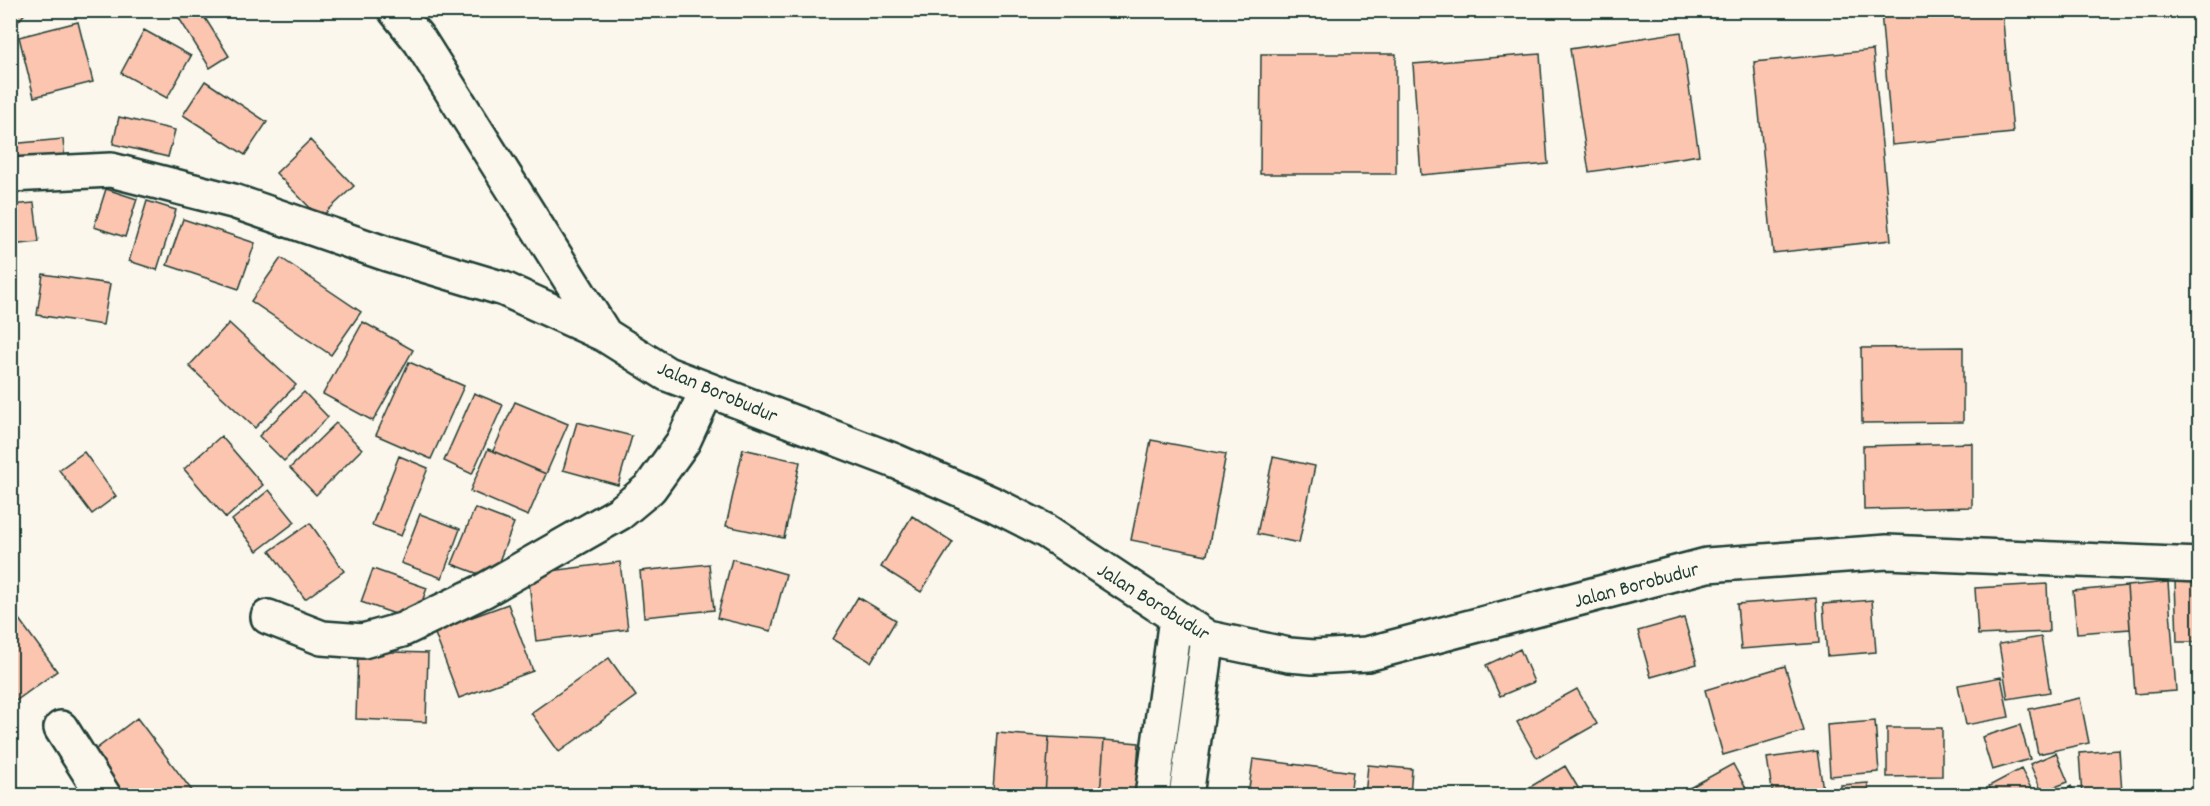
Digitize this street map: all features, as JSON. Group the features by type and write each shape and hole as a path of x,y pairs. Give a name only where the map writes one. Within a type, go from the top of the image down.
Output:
{"street":[{"name":"Jalan Borobudur","path":"396,10 420,41 605,336 667,374 895,461 995,505 1046,531 1208,638 1289,655 1313,657 1367,654 1707,566 1887,552 2199,565"},
{"path":"10,174 111,170 233,201 387,254 504,289 605,336"},
{"path":"268,617 322,638 363,641 402,630 483,591 620,513 650,488 683,442 707,390"},
{"path":"1152,795 1176,618"},
{"path":"1186,795 1208,638"},
{"path":"61,728 104,795"}],"building":[{"path":"10,10 28,10 10,31"},
{"path":"174,10 200,10 229,56 210,68"},
{"path":"2002,10 2013,133 1892,145 1881,11"},
{"path":"78,22 93,82 34,97 19,37"},
{"path":"144,30 191,56 167,98 121,73"},
{"path":"1681,32 1699,155 1589,172 1570,49"},
{"path":"1873,50 1891,240 1773,253 1754,62"},
{"path":"1261,54 1396,54 1396,174 1260,174"},
{"path":"1540,54 1548,164 1421,175 1413,64"},
{"path":"205,81 267,122 245,155 183,115"},
{"path":"119,117 175,130 168,157 113,144"},
{"path":"63,139 65,163 10,168 10,144"},
{"path":"310,140 354,186 320,218 276,173"},
{"path":"106,189 137,199 125,237 94,227"},
{"path":"147,201 176,210 157,270 129,261"},
{"path":"34,203 39,242 10,245 10,205"},
{"path":"183,219 255,243 239,289 167,265"},
{"path":"281,258 361,312 331,355 251,301"},
{"path":"43,274 110,284 103,325 37,315"},
{"path":"363,322 413,350 373,421 323,394"},
{"path":"229,323 296,385 255,428 189,366"},
{"path":"1963,347 1963,422 1862,423 1861,348"},
{"path":"409,362 464,386 431,459 376,435"},
{"path":"304,392 328,417 284,461 259,436"},
{"path":"474,393 503,405 472,474 444,461"},
{"path":"515,402 568,424 546,474 493,451"},
{"path":"577,422 632,436 618,485 563,470"},
{"path":"336,423 362,449 316,495 290,468"},
{"path":"221,436 263,485 226,518 184,469"},
{"path":"1151,440 1226,454 1207,555 1131,540"},
{"path":"1972,443 1972,507 1864,510 1863,446"},
{"path":"488,449 546,474 528,516 470,491"},
{"path":"743,449 800,462 784,538 726,526"},
{"path":"84,452 116,496 92,514 59,470"},
{"path":"399,456 428,468 401,536 372,525"},
{"path":"1273,457 1315,466 1299,543 1257,534"},
{"path":"269,490 295,522 257,551 232,520"},
{"path":"475,508 514,523 492,579 452,564"},
{"path":"420,514 460,529 442,578 401,563"},
{"path":"912,516 953,542 921,592 881,567"},
{"path":"310,523 344,571 305,599 270,551"},
{"path":"732,559 786,574 771,631 717,618"},
{"path":"620,562 628,629 536,641 528,574"},
{"path":"709,564 714,610 644,617 640,571"},
{"path":"373,569 427,588 415,621 361,602"},
{"path":"2200,579 2200,642 2177,642 2175,580"},
{"path":"2168,582 2176,691 2135,694 2127,586"},
{"path":"2047,584 2049,632 1978,635 1975,588"},
{"path":"2127,586 2130,629 2077,633 2073,591"},
{"path":"858,597 896,620 871,662 833,639"},
{"path":"1816,598 1819,643 1741,649 1737,604"},
{"path":"1872,600 1876,652 1827,656 1823,604"},
{"path":"508,604 533,671 459,698 434,631"},
{"path":"10,607 57,671 10,705"},
{"path":"1684,618 1697,664 1651,677 1638,631"},
{"path":"2041,637 2050,692 2008,699 1999,644"},
{"path":"1520,649 1534,682 1500,696 1486,665"},
{"path":"358,651 428,653 426,722 356,719"},
{"path":"609,658 636,696 559,752 531,713"},
{"path":"1785,666 1804,731 1723,755 1705,690"},
{"path":"2001,677 2009,717 1966,725 1958,685"},
{"path":"1577,689 1597,724 1537,758 1517,722"},
{"path":"2080,698 2089,743 2038,754 2029,709"},
{"path":"137,718 196,796 124,796 91,753"},
{"path":"1875,721 1879,772 1830,776 1827,725"},
{"path":"2020,725 2030,759 1992,770 1982,737"},
{"path":"1887,728 1942,728 1942,776 1887,777"},
{"path":"997,733 1049,737 1045,794 993,790"},
{"path":"1049,737 1104,740 1100,796 1045,794"},
{"path":"1104,740 1139,743 1135,796 1100,796"},
{"path":"2119,750 2122,793 2082,796 2079,753"},
{"path":"1817,751 1824,796 1773,796 1767,758"},
{"path":"2056,753 2068,782 2042,792 2030,764"},
{"path":"1253,759 1353,772 1350,796 1248,796"},
{"path":"1733,764 1750,796 1675,796"},
{"path":"1368,765 1412,769 1410,796 1365,796"},
{"path":"1565,766 1583,796 1536,796 1530,787"},
{"path":"2021,769 2035,796 1994,796 1989,786"},
{"path":"1868,783 1869,796 1841,796 1841,785"},
{"path":"2071,786 2076,796 2055,796"},
{"path":"1530,787 1536,796 1516,796"}]}
